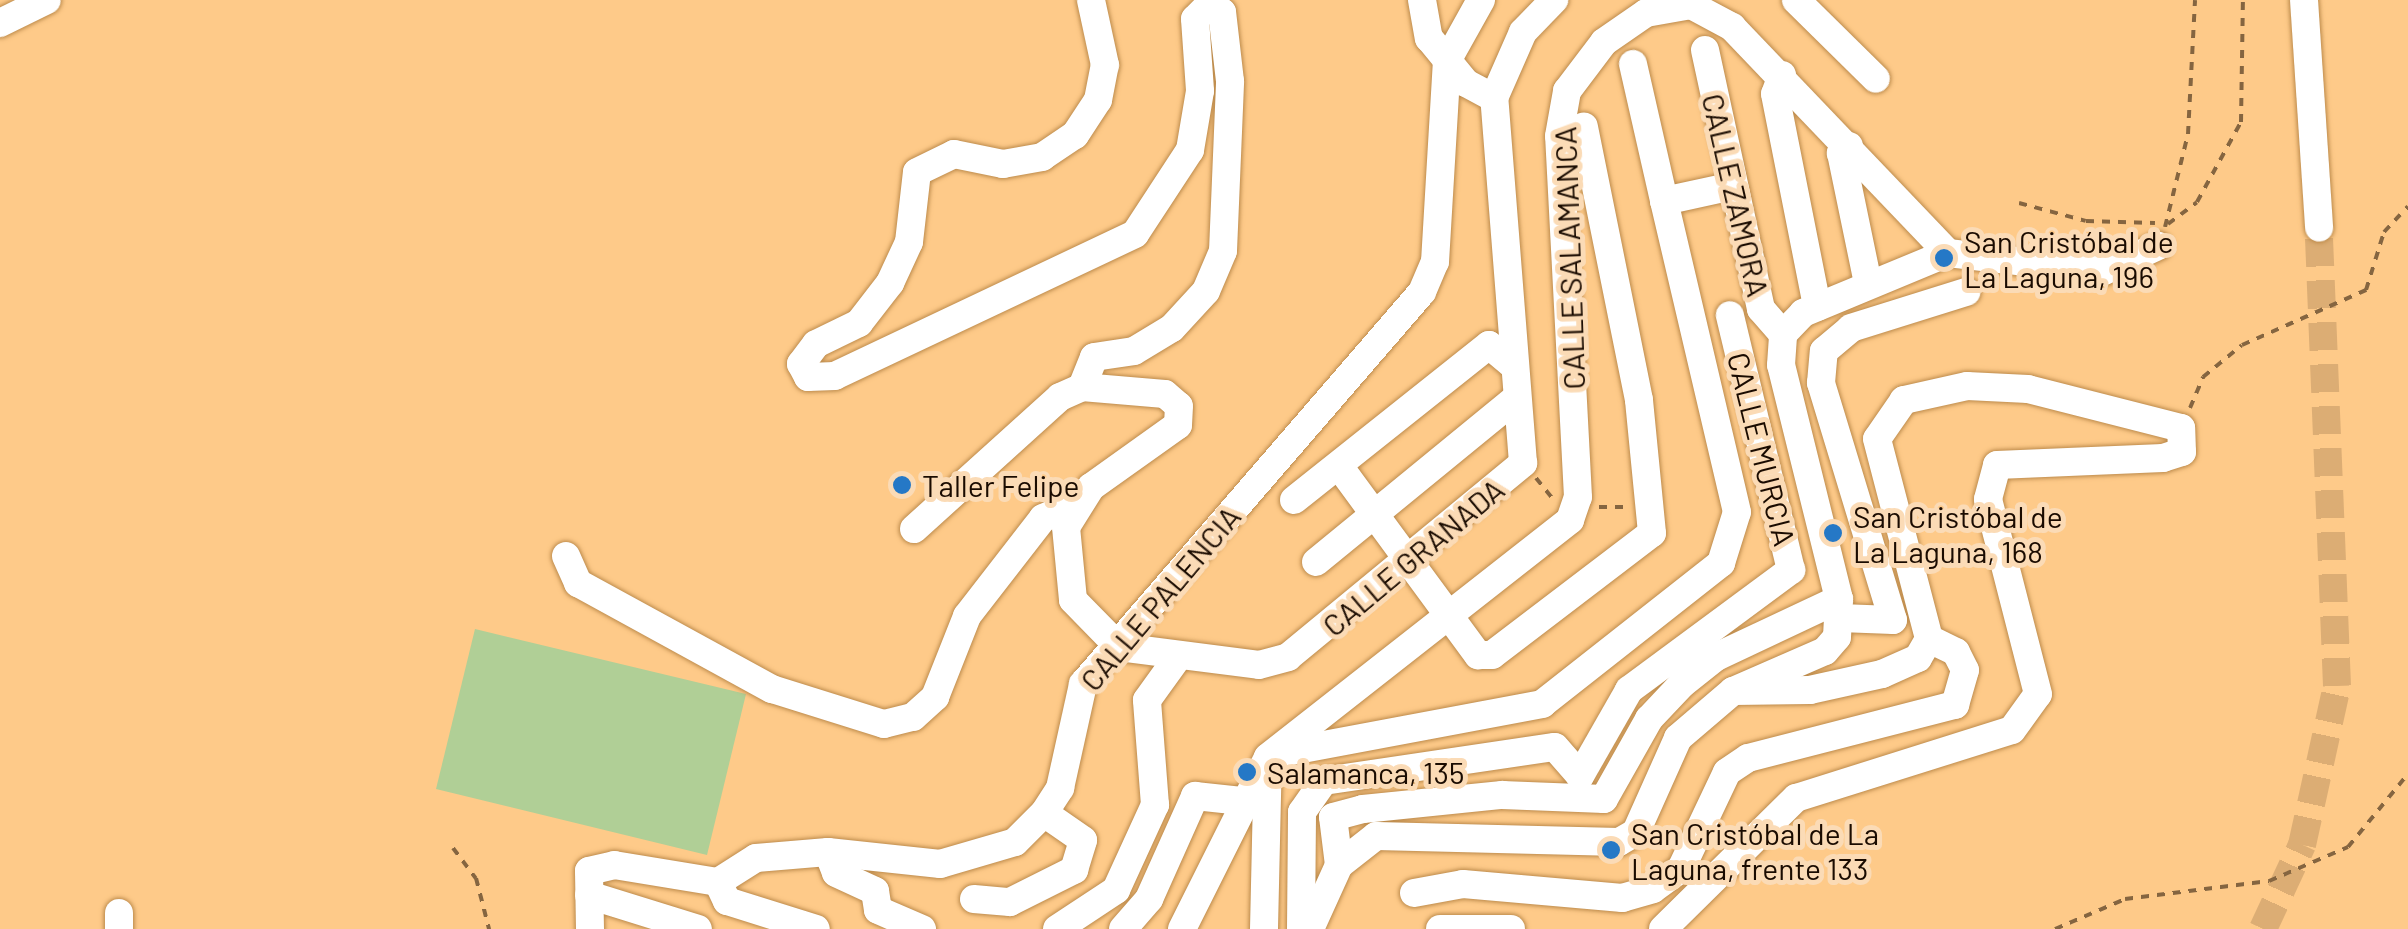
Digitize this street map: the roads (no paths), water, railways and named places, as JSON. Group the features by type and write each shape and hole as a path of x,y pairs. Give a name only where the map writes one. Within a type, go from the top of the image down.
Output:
{"street":[{"path":"0,23 48,0"},
{"path":"914,529 973,469 1082,387 1094,357 1134,350 1172,328 1206,291 1222,250 1230,81 1222,12 1210,4 1195,19 1200,91 1190,150 1135,234 836,376 808,377 801,364 816,344 859,323 890,283 908,242 917,172 954,154 1003,164 1042,158 1075,135 1098,100 1104,64 1091,0"},
{"path":"1422,0 1429,38 1446,61 1494,98"},
{"path":"1446,61 1481,0"},
{"name":"CALLE GRANADA","path":"1118,646 1259,666 1288,657 1412,561 1524,463 1513,401 1494,98 1523,32 1554,0"},
{"path":"1796,0 1876,79"},
{"path":"2304,0 2318,228"},
{"name":"CALLE SALAMANCA","path":"1451,613 1572,514 1559,136 1567,92 1618,32 1646,13 1691,5 1732,27 1948,253"},
{"name":"CALLE ZAMORA","path":"1704,50 1761,309 1783,334"},
{"name":"CALLE PALENCIA","path":"718,882 756,858 828,852 940,864 978,859 1015,842 1044,813 1060,788 1084,684 1422,292 1434,262 1446,61"},
{"path":"1268,757 1542,704 1721,563 1738,512 1633,64"},
{"path":"1782,75 1775,94 1817,306"},
{"path":"1339,466 1451,613 1478,655 1492,655 1652,533 1640,400 1584,126"},
{"path":"1849,146 1842,153 1868,283"},
{"path":"1664,201 1733,186"},
{"path":"1310,929 1339,864 1358,842 1403,833 1619,842 1636,832 1678,738 1733,691 1825,652 1840,608 1784,394 1783,334 1817,306 1948,253 2104,271 2162,236"},
{"path":"1339,864 1333,818 1363,809 1502,795 1604,800 1650,719 1682,684 1716,657 1840,608 1893,620 1821,383 1824,352 1851,328 1966,292"},
{"name":"CALLE MURCIA","path":"1302,929 1302,812 1324,781 1555,747 1580,776 1629,690 1791,570 1730,315"},
{"path":"1294,500 1489,345 1512,364"},
{"path":"1663,929 1796,798 2012,730 2038,694 1988,498 1997,465 2162,458 2182,452 2181,428 2028,390 1966,386 1904,400 1878,439 1929,639 1918,658 1882,674 1810,690 1733,691"},
{"path":"566,556 578,583 772,689 884,724 913,717 936,697 967,616 1043,518 1074,504 1178,425 1178,406 1165,394 1082,387"},
{"path":"1316,562 1378,516 1513,401"},
{"path":"1074,504 1063,570 1072,600 1118,646"},
{"path":"1182,929 1242,801 1268,757 1451,613"},
{"path":"1414,892 1463,884 1622,898 1653,889 1681,869 1726,772 1748,758 1954,705 1965,670 1956,652 1929,639"},
{"path":"1057,929 1116,890 1154,805 1148,700 1178,657"},
{"path":"1264,929 1268,757"},
{"path":"1123,929 1149,899 1196,796 1242,801"},
{"path":"974,899 1039,891 1083,858 1082,840 1044,813"},
{"path":"828,852 836,873 874,891 878,910 922,929"},
{"path":"590,929 590,871 614,865 718,882 727,901 816,929"},
{"path":"588,895 698,929"},
{"path":"1440,929 1511,929"}],"tunnel":[{"path":"2263,929 2302,845 2337,686 2319,228"}],"place":[{"name":"San Cristóbal de La Laguna, 196","path":"1944,258"},
{"name":"Taller Felipe","path":"902,485"},
{"name":"San Cristóbal de La Laguna, 168","path":"1833,533"},
{"name":"Salamanca, 135","path":"1247,772"},
{"name":"San Cristóbal de La Laguna, frente 133","path":"1611,850"}]}
